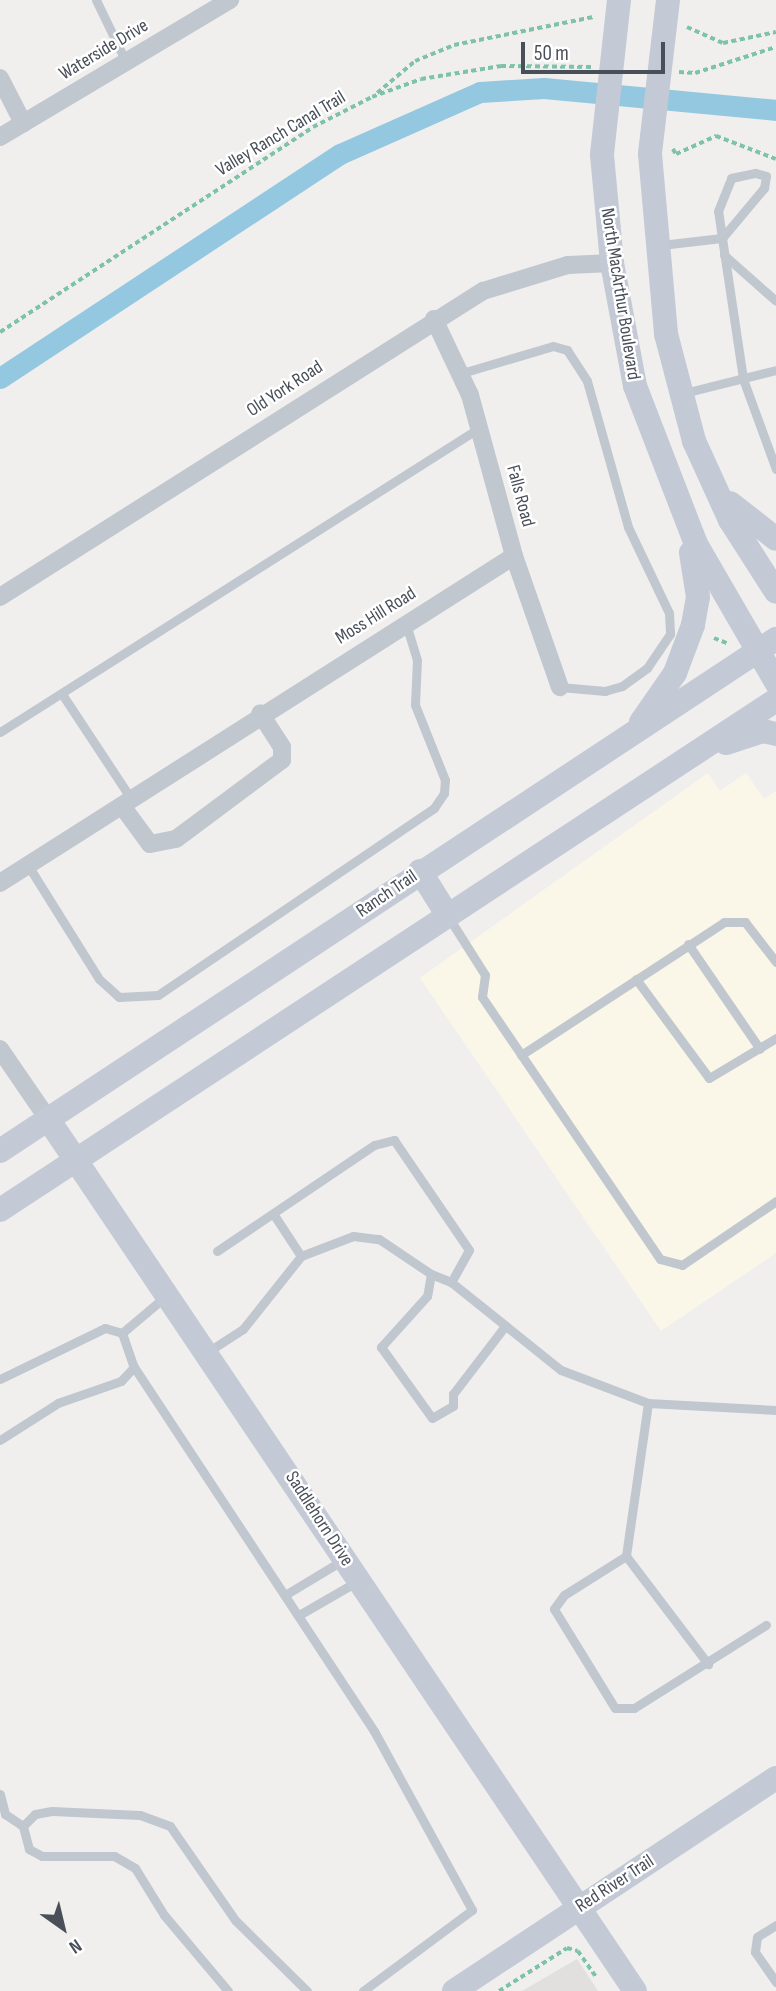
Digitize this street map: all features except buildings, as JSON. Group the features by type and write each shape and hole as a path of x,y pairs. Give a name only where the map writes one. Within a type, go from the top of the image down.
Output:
{"main road":[{"name":"North MacArthur Boulevard","path":"668,0 661,32 660,149 655,245 679,394 715,488 776,593"},
{"name":"North MacArthur Boulevard","path":"609,13 602,155 612,263 635,386 677,502 766,646 776,682"},
{"path":"715,488 776,539"},
{"path":"633,733 675,673 694,625 695,569 677,502"},
{"name":"Ranch Trail","path":"0,1151 420,871 766,646"},
{"path":"0,1210 776,700"},
{"path":"696,753 763,731 776,734"},
{"path":"420,871 448,916"},
{"name":"Saddlehorn Drive","path":"48,1119 209,1351 635,1991"},
{"name":"Red River Trail","path":"454,1991 776,1778"}],"street":[{"name":"Waterside Drive","path":"0,137 230,0"},
{"path":"0,78 23,124"},
{"name":"Old York Road","path":"0,597 434,319 515,278 612,263"},
{"name":"Falls Road","path":"434,319 462,373 514,556 560,687"},
{"name":"Moss Hill Road","path":"0,883 127,803 260,713 514,556"},
{"path":"127,803 150,844 177,839 282,760 282,747 260,713"},
{"name":"Saddlehorn Drive","path":"0,1049 48,1119"}],"lane":[{"path":"96,0 126,62"},
{"path":"655,245 722,238 765,188 766,176 731,178 718,211 722,238 724,255 743,379 776,469"},
{"path":"724,255 776,301"},
{"path":"462,373 553,346 567,350 587,381 628,527 669,613 670,635 647,668 622,686 604,691 560,687"},
{"path":"679,394 776,370"},
{"path":"0,732 479,428"},
{"path":"29,867 99,979 119,997 158,995 434,808 444,793 445,780 415,705 417,660 405,623"},
{"path":"62,694 127,803"},
{"path":"448,916 485,975 482,997 660,1259 682,1265 776,1201"},
{"path":"521,1055 688,944 734,920 754,930 776,962"},
{"path":"688,944 760,1049"},
{"path":"636,979 709,1078 776,1038"},
{"path":"217,1251 374,1145 394,1140 469,1250 451,1282"},
{"path":"274,1215 302,1256"},
{"path":"209,1351 243,1329 302,1256 323,1243 379,1239 431,1274 451,1282 561,1370 648,1403 776,1410"},
{"path":"431,1274 427,1296 380,1347 432,1418 453,1406 453,1394 505,1326"},
{"path":"0,1379 88,1333 122,1333 169,1294"},
{"path":"122,1333 134,1367 374,1731 472,1910 363,1991"},
{"path":"0,1440 58,1403 121,1381 134,1367"},
{"path":"648,1403 626,1556 708,1664"},
{"path":"626,1556 564,1595 554,1609 615,1708 634,1709 766,1625"},
{"path":"285,1595 345,1559"},
{"path":"299,1615 359,1580"},
{"path":"0,1794 5,1814 23,1826 29,1849 42,1856 114,1856 135,1868 164,1916 228,1991"},
{"path":"23,1826 35,1814 66,1811 140,1815 170,1826 235,1920 307,1991"},
{"path":"776,1925 757,1937 755,1952 776,1982"}],"path":[{"path":"372,97 415,61 454,45 609,13"},
{"path":"691,27 723,43 776,32"},
{"path":"668,72 695,73 776,47"},
{"name":"Valley Ranch Canal Trail","path":"0,332 313,127 372,97 421,79 501,66 601,68"},
{"path":"660,149 676,154 716,136 776,159"},
{"path":"714,638 729,644"},
{"path":"499,1991 567,1948 578,1951 606,1991"}],"shaded area":[{"path":"708,773 720,791 746,773 764,799 776,791 776,1253 661,1331 420,978"},
{"path":"577,1959 598,1991 522,1991"}],"waterway":[{"path":"0,378 340,154 480,92 544,88 776,110"}]}
